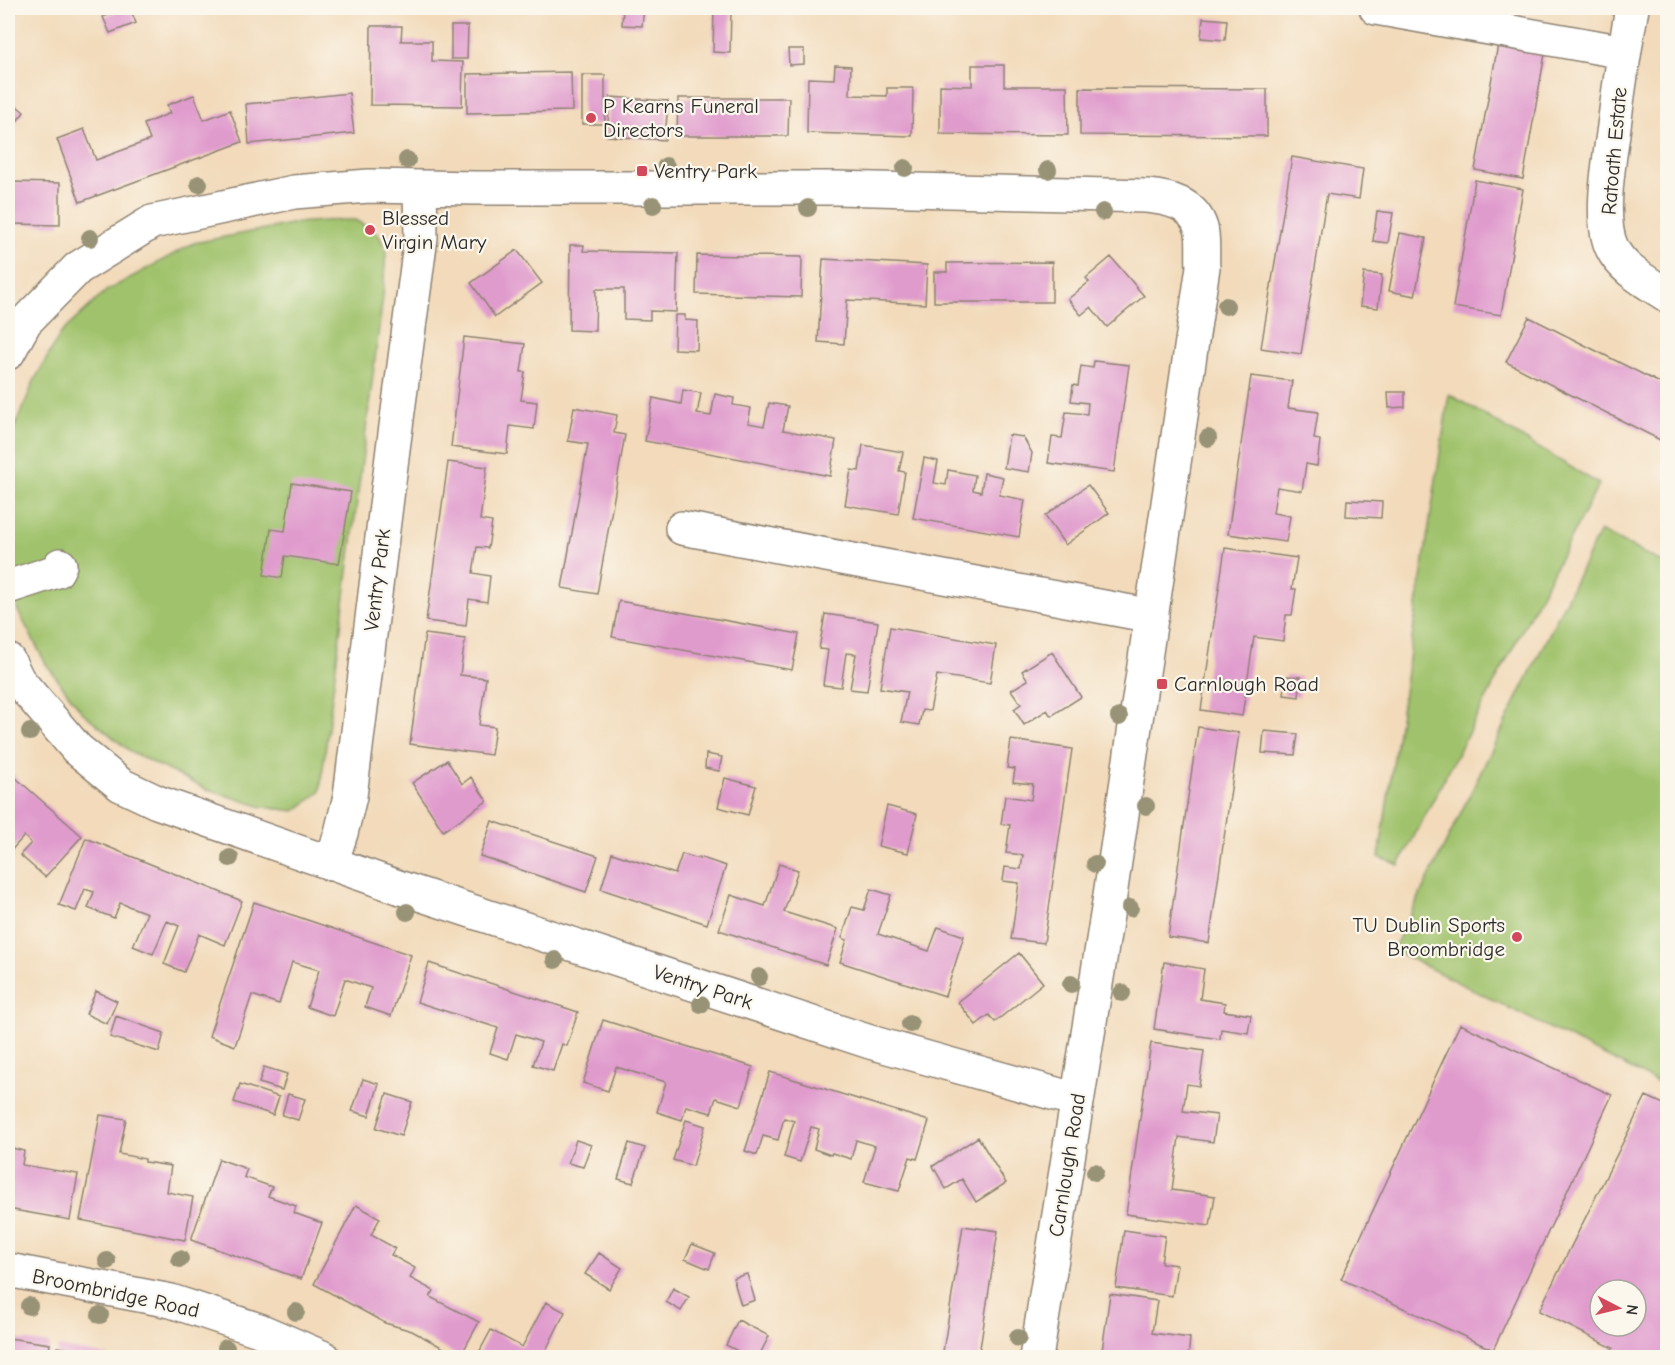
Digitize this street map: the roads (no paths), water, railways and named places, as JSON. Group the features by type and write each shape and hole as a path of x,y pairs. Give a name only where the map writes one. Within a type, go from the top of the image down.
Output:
{"street":[{"path":"1376,8 1624,52"},
{"name":"Ratoath Estate","path":"1632,8 1606,186 1607,232 1613,250 1627,267 1668,296"},
{"path":"8,353 16,314 78,268 152,222 294,192 369,186 420,187"},
{"name":"Carnlough Road","path":"420,187 836,188 1146,196 1167,198 1190,209 1202,229 1203,267 1152,616 1036,1358"},
{"name":"Ventry Park","path":"331,864 350,796 421,237 420,187"},
{"path":"682,528 1152,616"},
{"path":"8,587 57,570 60,565"},
{"name":"Ventry Park","path":"8,660 18,680 77,749 121,785 158,802 331,864 870,1042 1077,1100"},
{"name":"Broombridge Road","path":"8,1270 171,1301 259,1330 324,1358"}],"place":[{"name":"P Kearns Funeral Directors","path":"591,118"},
{"name":"Ventry Park","path":"642,171"},
{"name":"Blessed Virgin Mary","path":"370,230"},
{"name":"Carnlough Road","path":"1162,684"},
{"name":"TU Dublin Sports Broombridge","path":"1517,937"}]}
